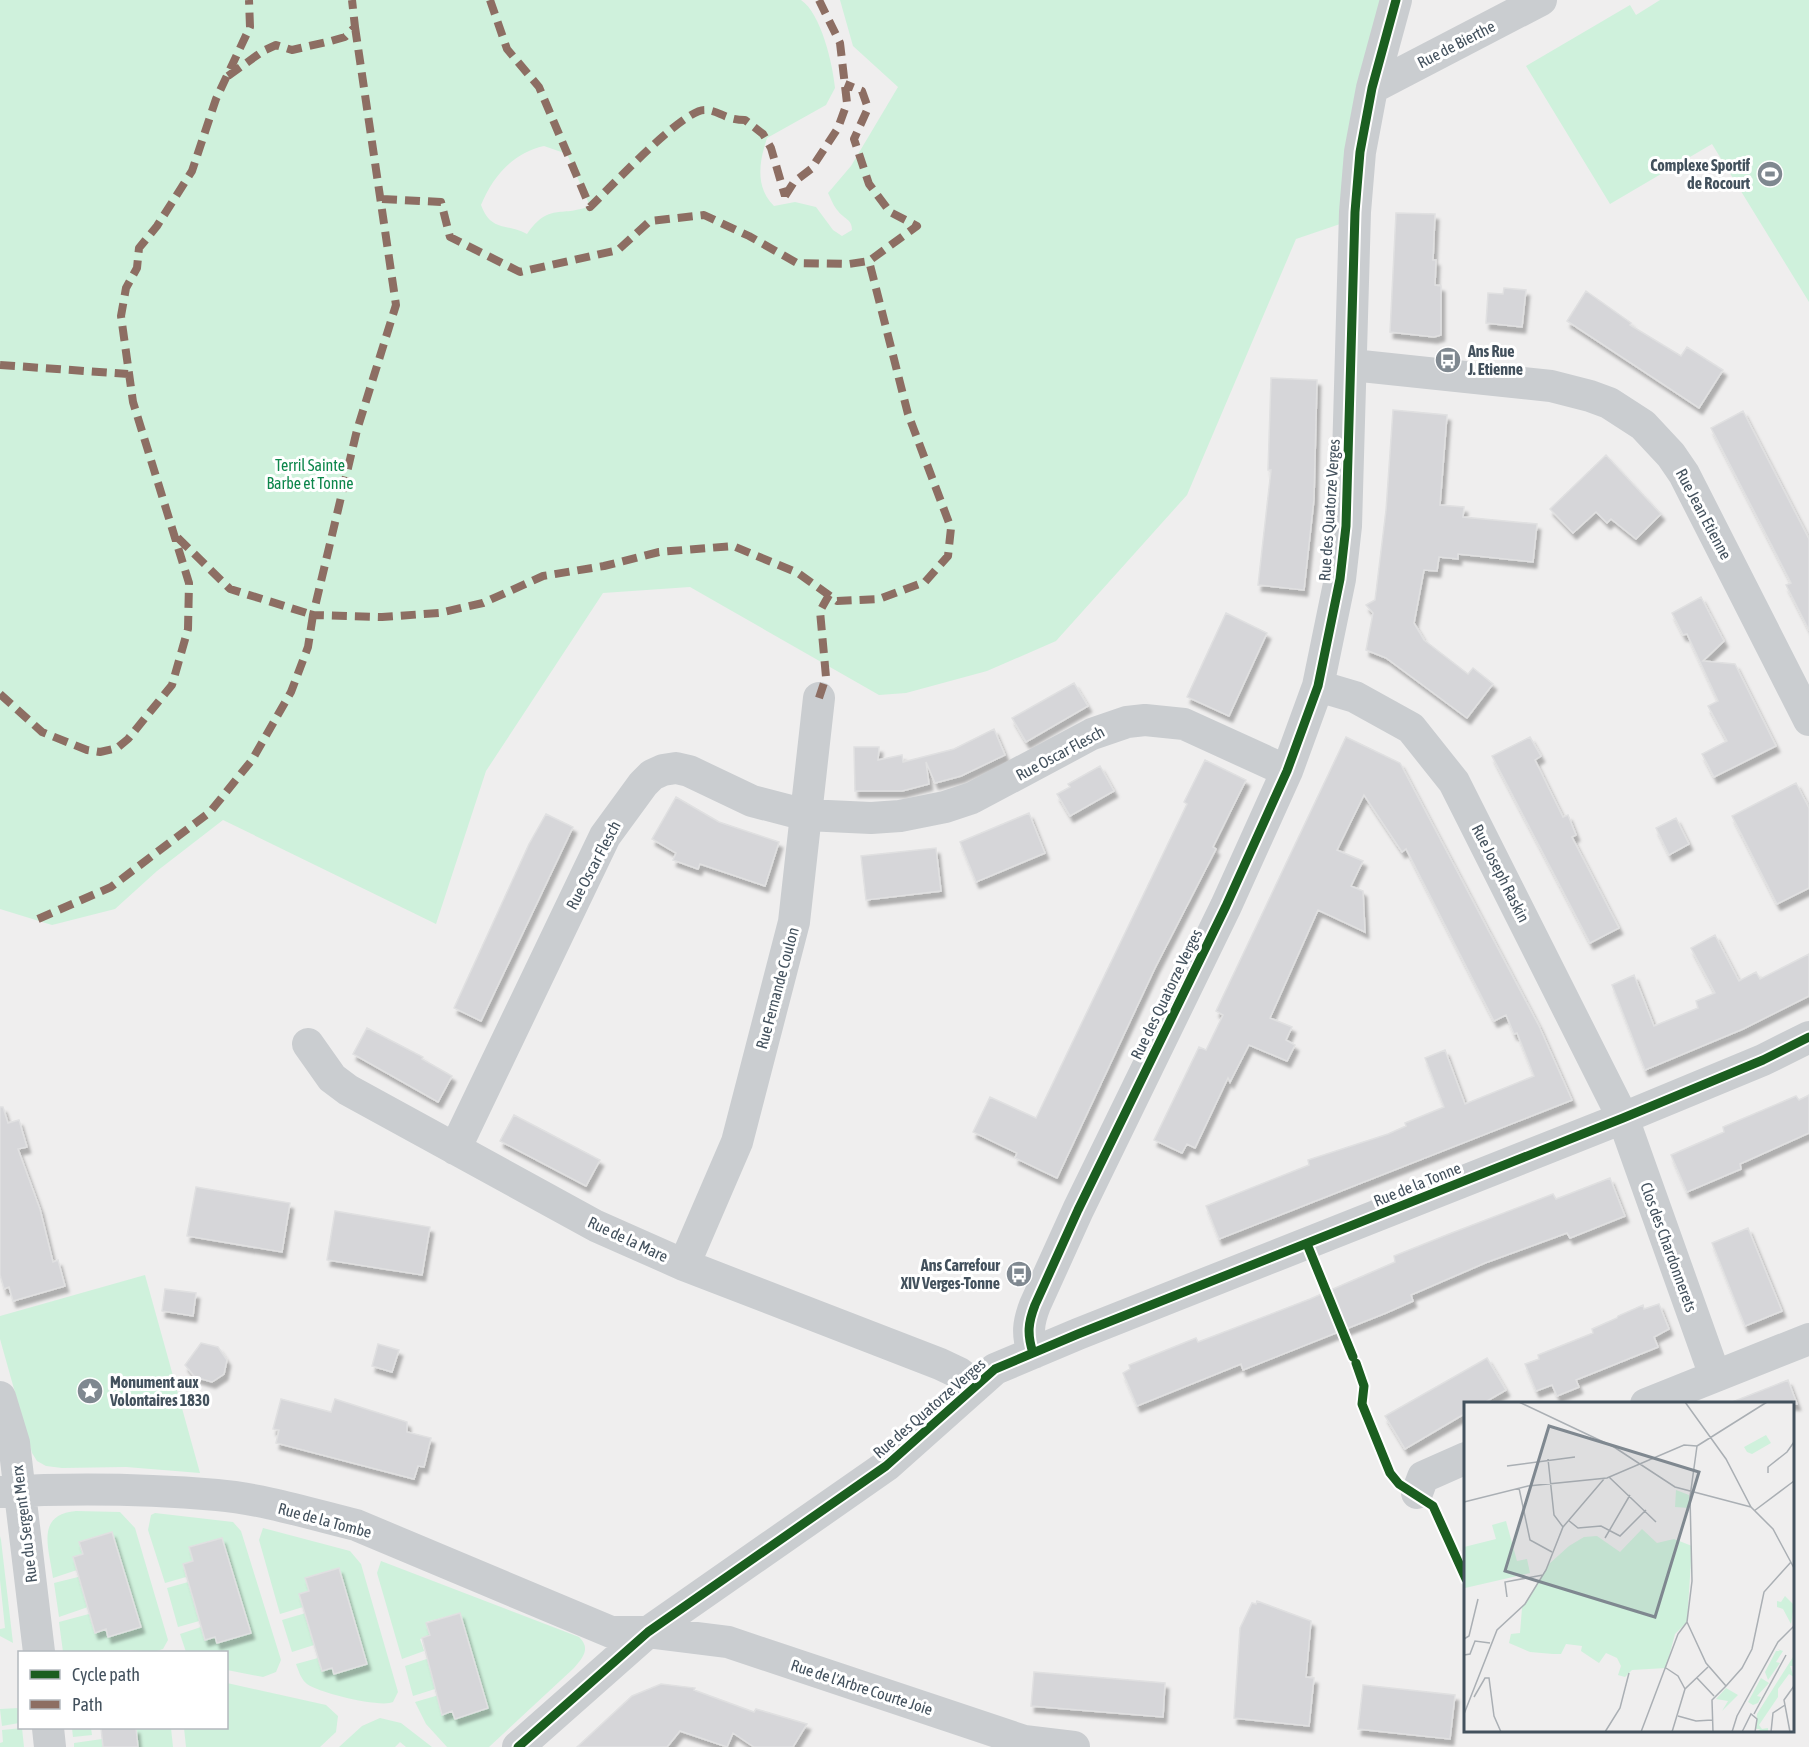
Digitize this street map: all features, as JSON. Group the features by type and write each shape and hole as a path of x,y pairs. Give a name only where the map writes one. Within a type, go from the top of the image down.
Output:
{"street":[{"name":"Rue des Quatorze Verges","path":"518,1747 648,1632 886,1466 935,1425 995,1369 1034,1353 1028,1337 1028,1321 1287,771 1318,686 1343,554 1352,365 1355,212 1360,152 1372,88 1396,0"},
{"name":"Rue de Bierthe","path":"1372,88 1541,0"},
{"name":"Rue Jean Etienne","path":"1352,365 1570,390 1609,403 1643,425 1671,455 1684,474 1809,720"},
{"name":"Rue Joseph Raskin","path":"1318,686 1355,697 1411,728 1454,782 1623,1118"},
{"name":"Rue Fernande Coulon","path":"684,1265 737,1142 794,922 819,698"},
{"name":"Rue Oscar Flesch","path":"455,1149 605,836 652,775 676,768 690,771 752,801 806,815 871,818 945,807 1000,785 1092,734 1127,722 1145,720 1184,724 1287,771"},
{"name":"Rue de la Tonne","path":"1034,1353 1623,1118 1763,1060 1809,1037"},
{"name":"Rue de la Mare","path":"308,1044 332,1078 348,1090 596,1226 684,1265 940,1364 959,1373 976,1386"},
{"name":"Clos des Chardonnerets","path":"1623,1118 1715,1376"},
{"path":"1651,1402 1809,1339"},
{"name":"Rue du Sergent Merx","path":"0,1397 14,1443 10,1491 39,1651"},
{"path":"1417,1493 1423,1477 1464,1459"},
{"name":"Rue de la Tombe","path":"10,1491 130,1492 243,1498 356,1525 611,1632 648,1632"},
{"name":"Rue de l'Arbre Courte Joie","path":"648,1632 728,1642 1024,1741 1074,1747"},
{"path":"48,1729 50,1747"}],"green space":[{"name":"Terril Sainte Barbe et Tonne","path":"0,0 801,0 820,27 829,53 835,88 826,105 767,138 762,156 761,182 768,199 774,206 795,202 816,207 833,230 842,236 852,230 852,226 840,214 828,193 851,166 898,87 853,46 840,0 1396,0 1346,222 1296,239 1187,495 1056,641 987,671 906,693 879,695 690,587 603,593 486,771 436,924 223,820 157,871 115,909 52,925 0,909","holes":["544,146 567,154 590,206 549,214 535,224 527,234 500,226 485,214 481,205 486,194 498,175 514,160 533,149"]},
{"name":"Complexe Sportif de Rocourt","path":"1660,0 1809,0 1809,302 1712,144 1610,204 1526,66 1630,5 1636,15"},
{"path":"145,1275 200,1473 126,1467 46,1466 37,1461 32,1453 0,1339 0,1316"},
{"path":"76,1511 120,1512 135,1528 168,1640 163,1649 157,1651 63,1651 59,1622 100,1611 95,1633 106,1629 109,1637 141,1627 112,1532 80,1542 83,1554 77,1570 53,1578 48,1534 55,1519 63,1514"},
{"path":"155,1513 233,1522 241,1531 281,1660 276,1672 263,1677 228,1670 228,1651 186,1651 180,1634 201,1627 215,1637 218,1643 251,1633 222,1538 189,1547 193,1561 183,1564 186,1577 165,1583 148,1530 151,1515"},
{"path":"263,1528 350,1551 361,1564 398,1692 393,1702 376,1703 350,1699 314,1688 303,1680 296,1664 318,1658 322,1670 332,1668 334,1674 367,1664 339,1568 306,1578 309,1591 299,1595 303,1607 280,1614 259,1540"},
{"path":"0,1536 13,1643 0,1636 0,1629 5,1628 0,1580"},
{"path":"381,1561 579,1637 585,1645 583,1657 489,1747 447,1747 426,1724 415,1702 446,1693 439,1703 443,1715 452,1711 455,1719 488,1708 460,1613 426,1622 430,1635 420,1639 424,1651 402,1659 377,1573"},
{"path":"90,1574 88,1607 59,1617 54,1583"},
{"path":"199,1579 194,1602 197,1614 208,1611 210,1618 178,1627 167,1588"},
{"path":"316,1610 321,1630 310,1633 314,1645 292,1652 282,1620"},
{"path":"436,1656 435,1689 413,1696 405,1666"},
{"path":"228,1683 326,1705 338,1716 336,1732 320,1747 186,1747 184,1729 228,1729"},
{"path":"18,1708 18,1723 2,1726 0,1709"},
{"path":"380,1718 401,1723 432,1747 406,1747 400,1742 395,1747 339,1747 362,1726"},
{"path":"22,1729 24,1747 0,1747 0,1743 3,1742 2,1730"},
{"path":"72,1729 91,1729 92,1735 73,1737"},
{"path":"136,1729 171,1729 173,1747 138,1747"},
{"path":"102,1739 103,1747 74,1747 74,1743"}],"building":[{"path":"1396,213 1435,214 1433,260 1436,260 1435,285 1441,286 1441,335 1434,337 1390,332"},
{"path":"1504,288 1526,290 1522,327 1486,323 1488,293 1503,294"},
{"path":"1586,291 1631,323 1630,325 1681,356 1687,347 1723,370 1699,408 1567,321"},
{"path":"1271,378 1317,380 1314,499 1304,590 1258,585 1271,470 1268,470"},
{"path":"1393,410 1447,415 1440,505 1464,507 1463,517 1537,524 1533,562 1458,554 1458,559 1439,557 1437,571 1424,570 1414,623 1424,640 1468,674 1473,668 1493,684 1467,718 1386,658 1366,650 1373,613 1366,605 1375,600 1386,510"},
{"path":"1743,411 1809,539 1809,630 1786,585 1791,583 1711,428"},
{"path":"1606,455 1661,514 1636,539 1611,519 1607,523 1596,512 1573,533 1550,509"},
{"path":"1701,597 1724,641 1703,661 1735,664 1776,746 1714,777 1702,754 1727,741 1708,706 1718,701 1687,634 1683,635 1672,613"},
{"path":"1226,613 1267,633 1229,716 1187,697"},
{"path":"1074,683 1088,706 1026,742 1012,718"},
{"path":"994,729 1005,755 961,776 935,783 926,762 929,784 902,791 855,791 854,747 879,747 878,760 902,755 903,762 954,749"},
{"path":"1346,737 1400,763 1539,1026 1572,1100 1219,1239 1206,1206 1309,1165 1308,1160 1388,1134 1406,1126 1405,1123 1444,1107 1425,1058 1445,1050 1465,1104 1534,1076 1517,1033 1514,1034 1506,1015 1494,1021 1406,849 1402,852 1364,795 1337,850 1363,861 1351,886 1363,891 1365,932 1318,910 1270,1018 1292,1027 1286,1040 1295,1045 1287,1061 1249,1045 1230,1082 1228,1078 1195,1148 1187,1144 1182,1153 1154,1140 1199,1047 1206,1050 1223,1015 1216,1011"},
{"path":"1530,737 1541,756 1535,760 1563,817 1568,815 1576,835 1572,837 1619,928 1590,943 1492,756"},
{"path":"1205,760 1246,780 1213,847 1216,849 1155,968 1057,1178 1015,1158 1017,1153 973,1132 990,1097 1036,1118 1187,804 1184,802"},
{"path":"1100,766 1114,791 1070,816 1057,794 1070,787 1068,784"},
{"path":"1796,783 1809,808 1809,888 1777,904 1732,816"},
{"path":"676,797 719,822 779,842 765,886 700,864 698,869 673,860 676,853 652,839"},
{"path":"1029,813 1045,853 976,882 960,842"},
{"path":"546,814 573,827 481,1021 454,1008 529,844"},
{"path":"1676,818 1689,844 1669,855 1656,828"},
{"path":"936,848 941,891 866,900 861,856"},
{"path":"1715,935 1739,981 1756,972 1760,979 1809,954 1809,996 1743,1029 1645,1070 1612,985 1634,975 1654,1026 1698,1008 1696,1001 1715,993 1691,948"},
{"path":"367,1028 423,1057 422,1059 452,1076 438,1102 353,1054"},
{"path":"1809,1095 1809,1133 1740,1164 1741,1169 1687,1192 1671,1155 1724,1132 1723,1127 1796,1096 1799,1100"},
{"path":"0,1107 3,1107 8,1123 19,1120 27,1147 18,1149 40,1209 53,1262 58,1260 65,1286 13,1301 9,1287 4,1289 0,1275"},
{"path":"514,1115 600,1160 586,1186 500,1141"},
{"path":"1610,1178 1625,1216 1570,1238 1567,1233 1485,1263 1411,1295 1413,1301 1386,1313 1243,1370 1241,1364 1137,1406 1123,1373 1130,1369 1129,1365 1196,1338 1198,1342 1310,1299 1395,1262 1394,1256 1449,1234 1553,1194 1556,1199"},
{"path":"196,1187 290,1203 282,1252 187,1236"},
{"path":"335,1211 430,1227 422,1275 327,1260"},
{"path":"1748,1228 1782,1311 1745,1326 1712,1243"},
{"path":"165,1289 196,1293 193,1316 162,1311"},
{"path":"1659,1304 1669,1329 1654,1337 1658,1347 1576,1380 1579,1387 1557,1396 1552,1385 1536,1391 1525,1364 1539,1359 1538,1355 1593,1333 1592,1329 1618,1316 1643,1305 1644,1309"},
{"path":"201,1343 218,1347 227,1360 224,1374 212,1382 195,1377 185,1365"},
{"path":"378,1344 399,1350 392,1372 372,1366"},
{"path":"1487,1358 1506,1390 1485,1402 1464,1402 1464,1414 1405,1449 1385,1416"},
{"path":"1788,1380 1797,1404 1794,1402 1732,1402"},
{"path":"281,1399 331,1412 335,1399 407,1422 407,1432 431,1438 424,1467 418,1466 414,1479 276,1443 279,1430 273,1429"},
{"path":"112,1532 141,1627 108,1637 106,1629 95,1633 73,1557 83,1554 79,1542"},
{"path":"222,1538 251,1633 217,1643 215,1637 205,1640 183,1564 193,1561 189,1547"},
{"path":"339,1568 367,1664 334,1674 332,1668 322,1671 299,1594 309,1591 305,1578"},
{"path":"1257,1601 1311,1621 1306,1677 1314,1678 1309,1726 1234,1718 1240,1628 1252,1603 1256,1604"},
{"path":"460,1613 488,1708 455,1719 452,1711 442,1715 422,1638 430,1635 426,1623"},
{"path":"1034,1672 1165,1683 1163,1717 1031,1706"},
{"path":"661,1684 695,1688 694,1690 754,1712 756,1709 807,1724 793,1747 754,1747 733,1733 727,1747 680,1731 667,1747 577,1747 632,1696"},
{"path":"1363,1685 1455,1695 1450,1739 1358,1729"},
{"path":"101,1729 136,1729 138,1747 103,1747"}],"marked path":[{"path":"0,694 42,732 87,750 100,752 117,748 128,739 172,685 188,629 189,583 133,402 121,316 126,288 137,268 139,248 157,226 192,171 216,99 250,27 249,0"},
{"path":"228,76 263,51 276,45 292,50 345,37 355,27 352,0"},
{"path":"490,0 507,49 539,87 590,207 680,122 705,110 745,120 763,134 771,148 785,196"},
{"path":"785,196 794,182 811,169 838,128 847,103 840,43 819,0"},
{"path":"355,27 396,305 357,430 313,615 382,617 439,613 483,603 543,576 604,566 659,552 733,546 798,573 837,601 879,599 925,582 948,556 951,528 908,414 869,261"},
{"path":"382,199 441,202 450,237 520,272 618,250 650,221 704,215 749,236 797,263 849,264 869,261 917,226 890,212 869,184 854,139 868,108 862,91 845,84"},
{"path":"0,365 128,374"},
{"path":"38,919 111,887 210,812 252,760 291,692 308,647 313,615 230,589 173,533"},
{"path":"819,698 826,677 820,611 829,595"}],"cycle path":[{"path":"1033,1353 1029,1329 1035,1305 1078,1210 1226,906 1287,771 1318,686 1340,579 1346,526 1355,212 1360,152 1372,88 1396,0"},
{"path":"518,1747 648,1632 886,1466 995,1369 1623,1118 1763,1060 1809,1037"},
{"path":"1307,1244 1353,1357"},
{"path":"1356,1363 1364,1386 1362,1404 1390,1473 1399,1484 1433,1506 1464,1575"}],"place":[{"name":"Complexe Sportif de Rocourt","path":"1770,174"},
{"name":"Ans Rue J. Etienne","path":"1448,360"},
{"name":"Ans Carrefour XIV Verges-Tonne","path":"1019,1274"},
{"name":"Monument aux Volontaires 1830","path":"90,1391"}]}
